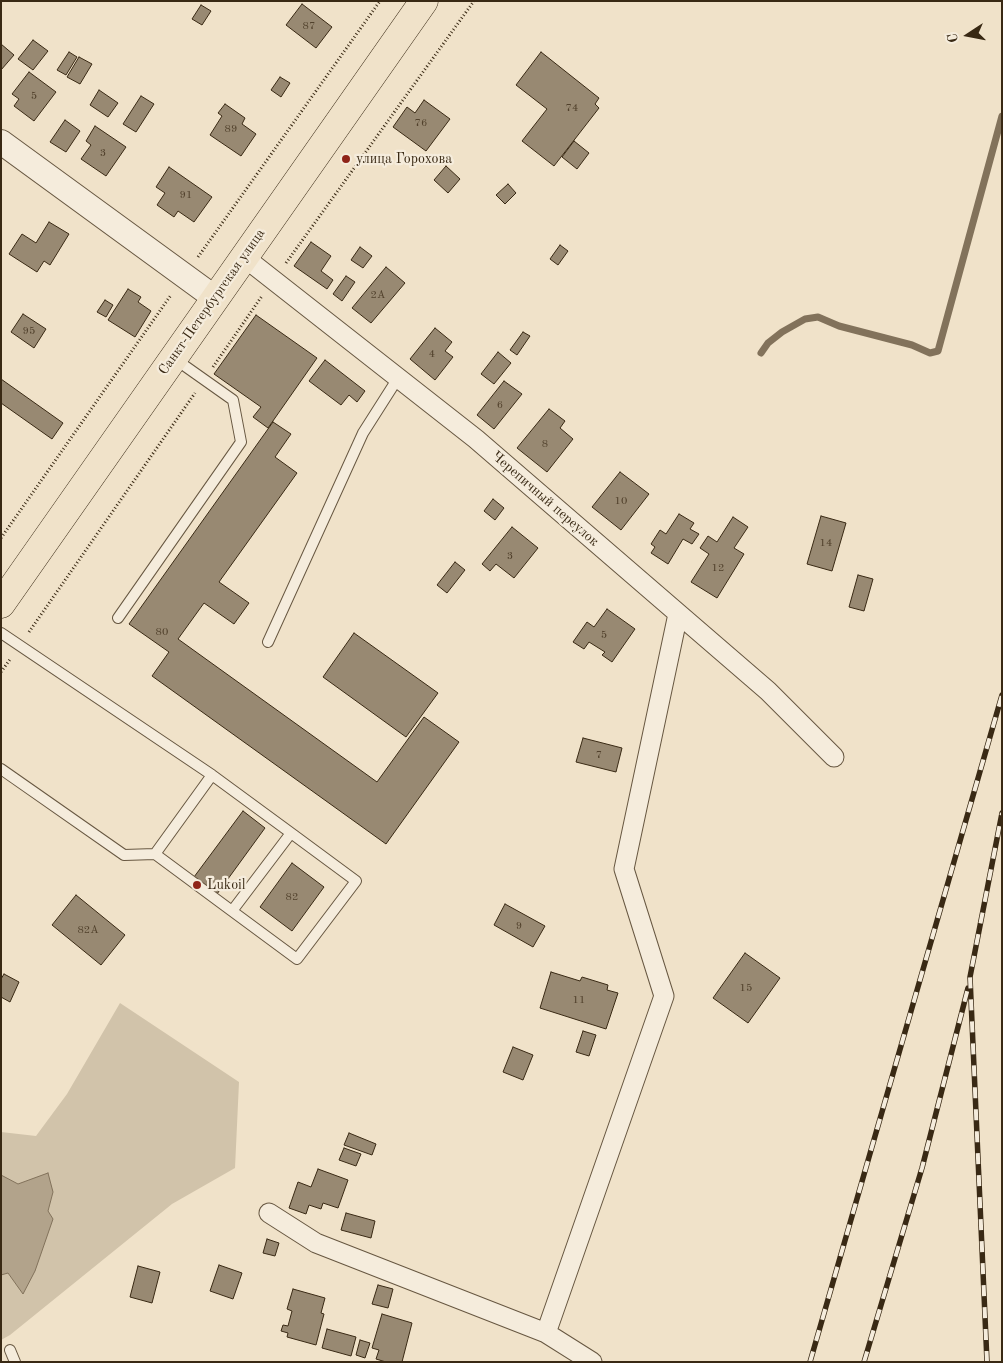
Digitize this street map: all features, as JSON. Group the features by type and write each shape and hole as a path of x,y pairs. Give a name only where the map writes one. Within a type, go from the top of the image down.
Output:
{"main road":[{"name":"Санкт-Петербургская улица","path":"1,604 424,1"}],"street":[{"path":"1,142 215,298"},
{"name":"Черепичный переулок","path":"244,257 476,439 768,691 834,756"},
{"path":"546,1333 664,996 624,869 678,614"},
{"path":"269,1213 316,1243 546,1333 592,1362"}],"lane":[{"path":"118,618 241,442 233,400 173,358"},
{"path":"268,642 362,433 398,378"},
{"path":"1,634 212,775 356,881 297,959 155,854 124,855 1,769"},
{"path":"155,854 212,775"},
{"path":"232,911 291,833"},
{"path":"10,1350 15,1362"}],"path":[{"path":"1,672 274,280 474,1"}],"shaded area":[{"path":"120,1003 239,1082 235,1168 172,1204 10,1335 1,1340 1,1275 8,1273 23,1293 53,1192 18,1185 1,1175 1,1132 36,1136 67,1094"},
{"path":"48,1173 53,1192 48,1211 53,1219 35,1271 23,1294 8,1273 1,1275 1,1175 18,1184"}],"building":[{"path":"302,4 332,27 316,48 286,25"},
{"path":"201,5 211,11 202,25 192,19"},
{"path":"33,40 48,51 33,70 18,59"},
{"path":"1,44 14,55 1,70"},
{"path":"69,52 77,57 66,75 57,70"},
{"path":"541,52 599,98 595,104 599,108 554,166 522,141 547,109 516,85"},
{"path":"79,57 92,64 80,84 67,77"},
{"path":"29,72 56,92 34,121 14,106 19,99 12,94"},
{"path":"280,77 290,83 281,97 271,90"},
{"path":"99,90 118,103 108,117 90,105"},
{"path":"141,96 154,104 136,132 123,124"},
{"path":"424,100 450,119 426,151 393,127 407,107 415,113"},
{"path":"225,104 245,118 242,124 256,134 241,156 210,135 222,116 218,113"},
{"path":"65,120 80,131 66,152 50,142"},
{"path":"95,126 126,147 106,176 81,159 91,145 86,141"},
{"path":"574,141 589,153 577,169 562,157"},
{"path":"446,166 460,179 448,193 434,180"},
{"path":"169,167 212,197 194,222 178,211 174,217 157,205 165,193 156,187"},
{"path":"508,184 516,193 505,204 496,195"},
{"path":"49,222 69,234 50,265 44,261 37,272 9,254 22,234 36,243"},
{"path":"311,242 331,256 321,271 333,280 327,289 294,266"},
{"path":"560,245 568,251 558,265 550,259"},
{"path":"360,247 372,256 363,268 351,260"},
{"path":"386,267 405,283 371,323 352,308"},
{"path":"346,276 355,282 342,301 333,294"},
{"path":"128,289 141,297 138,302 151,311 135,337 108,320"},
{"path":"105,300 113,305 106,317 97,312"},
{"path":"23,314 46,329 34,348 11,332"},
{"path":"256,315 317,358 268,428 253,417 261,407 214,374"},
{"path":"435,328 452,342 445,351 453,357 435,380 410,359"},
{"path":"523,332 530,336 517,355 510,350"},
{"path":"498,352 511,363 494,384 481,374"},
{"path":"325,360 365,391 357,402 349,395 341,405 309,381"},
{"path":"1,379 63,423 52,439 1,403"},
{"path":"504,381 522,394 494,429 477,415"},
{"path":"549,409 565,421 560,428 573,439 547,472 517,448"},
{"path":"273,422 291,434 275,457 297,473 219,582 249,603 234,624 204,603 178,639 377,782 424,717 459,742 386,844 152,676 169,652 129,624"},
{"path":"620,472 649,494 621,530 592,507"},
{"path":"493,499 504,508 495,520 484,511"},
{"path":"679,514 694,523 690,529 699,534 692,544 683,539 668,564 651,553 655,547 651,544 660,530 666,534"},
{"path":"821,516 846,523 832,571 807,564"},
{"path":"733,517 748,527 734,548 744,554 717,598 691,582 709,554 700,548 708,536 717,542"},
{"path":"512,527 538,548 514,578 496,564 490,571 482,564"},
{"path":"455,562 465,570 447,593 437,585"},
{"path":"858,575 873,579 864,611 849,607"},
{"path":"607,609 635,629 612,662 602,655 605,652 589,642 584,649 573,642 587,622 594,627"},
{"path":"354,633 438,693 406,737 323,677"},
{"path":"583,738 622,748 616,772 576,762"},
{"path":"243,811 265,828 217,894 194,877"},
{"path":"292,863 324,887 292,931 260,907"},
{"path":"76,895 125,935 101,965 52,925"},
{"path":"505,904 545,926 533,947 494,925"},
{"path":"745,953 780,978 748,1023 713,998"},
{"path":"551,972 580,981 582,977 608,985 607,990 618,993 606,1029 540,1008"},
{"path":"4,974 19,982 10,1002 1,997 1,979"},
{"path":"583,1031 596,1035 589,1056 576,1052"},
{"path":"513,1047 533,1055 523,1080 503,1072"},
{"path":"349,1133 376,1144 372,1155 344,1145"},
{"path":"344,1148 361,1154 356,1166 339,1160"},
{"path":"318,1169 348,1180 338,1208 323,1203 321,1209 309,1205 306,1214 289,1208 298,1182 311,1187"},
{"path":"346,1213 375,1221 371,1238 341,1230"},
{"path":"267,1239 279,1243 275,1256 263,1253"},
{"path":"219,1265 242,1273 233,1299 210,1291"},
{"path":"138,1266 160,1272 152,1303 130,1297"},
{"path":"378,1285 393,1289 388,1308 372,1304"},
{"path":"293,1289 325,1298 321,1313 324,1314 316,1345 287,1337 288,1333 281,1331 283,1325 288,1326 292,1311 287,1309"},
{"path":"382,1314 412,1323 402,1362 386,1362 376,1359 379,1350 372,1348"},
{"path":"327,1329 356,1337 351,1356 322,1348"},
{"path":"360,1340 370,1343 365,1358 356,1355"}],"waterway":[{"path":"761,353 768,343 782,332 805,319 818,317 839,326 912,345 930,353 938,351 1002,116"}],"railway":[{"path":"810,1362 1002,695"},
{"path":"987,1362 970,977 1002,813"},
{"path":"864,1362 922,1168 968,988"}],"place":[{"name":"улица Горохова","path":"346,159"},
{"name":"Lukoil","path":"197,885"}]}
